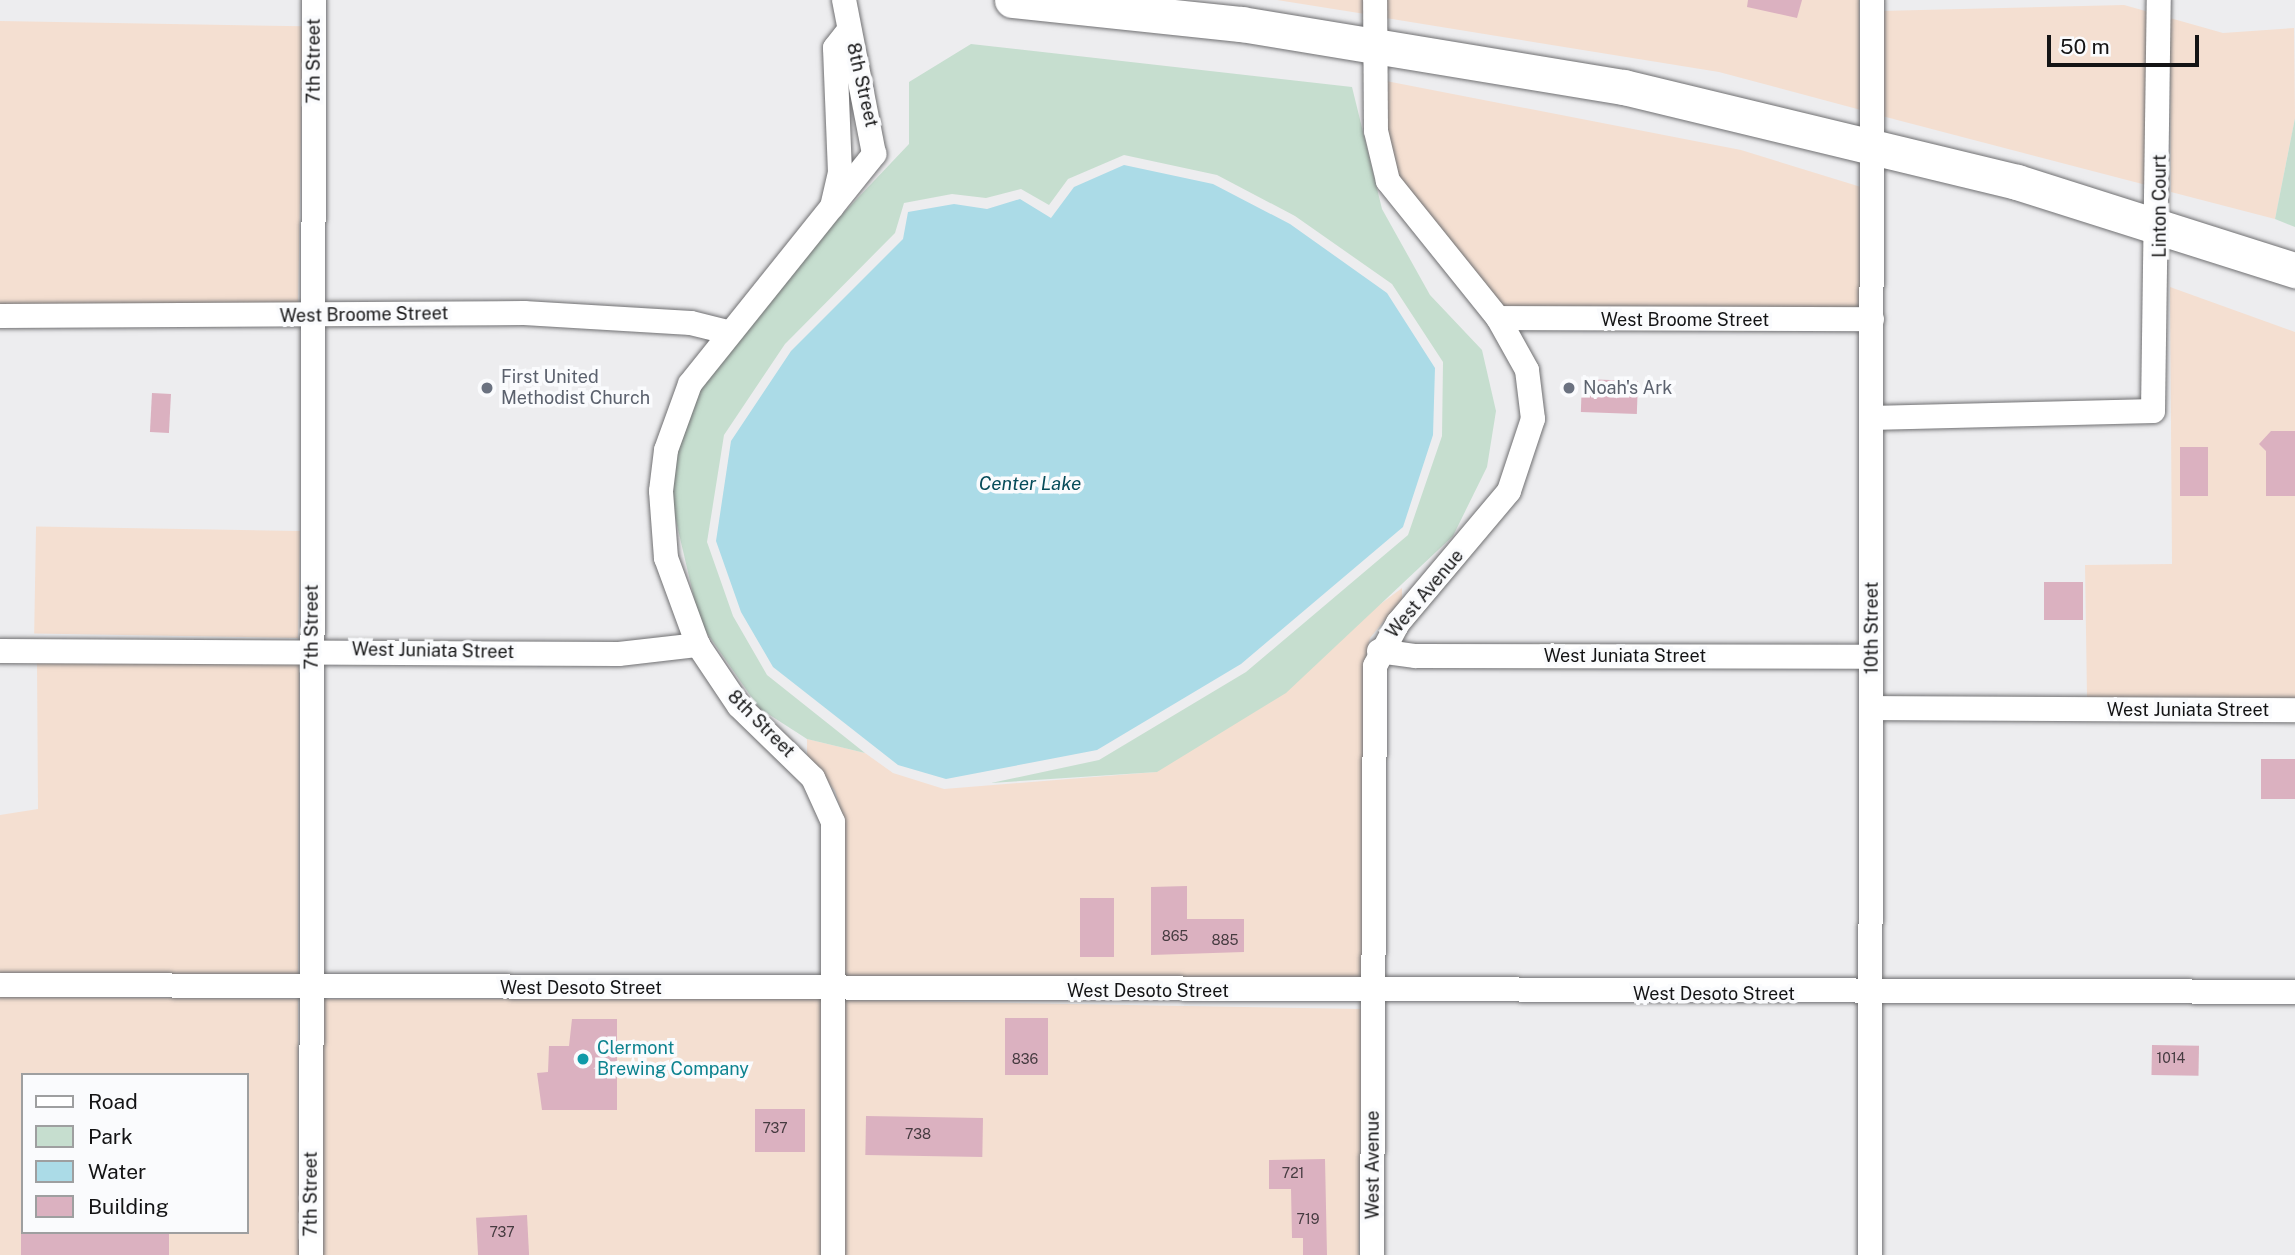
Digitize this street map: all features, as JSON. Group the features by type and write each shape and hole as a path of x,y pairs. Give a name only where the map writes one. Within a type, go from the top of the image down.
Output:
{"highway":[{"path":"1012,0 1376,44 1616,86 1872,145 2160,226 2295,270"}],"street":[{"name":"7th Street","path":"311,1255 314,0"},
{"name":"8th Street","path":"833,1255 836,860 826,798 739,706 698,645 666,558 662,491 677,410 726,332 832,208 874,154 844,0"},
{"name":"West Avenue","path":"1373,1255 1372,697 1379,651 1485,525 1522,466 1533,397 1527,370 1498,318 1388,181 1376,131 1376,0"},
{"name":"10th Street","path":"1870,1255 1872,0"},
{"name":"Linton Court","path":"1872,418 2153,411 2160,226 2159,0"},
{"name":"8th Street","path":"832,208 840,173 835,48 849,30"},
{"name":"West Broome Street","path":"0,316 524,313 676,322 726,332"},
{"name":"West Broome Street","path":"1498,318 1872,319"},
{"name":"West Juniata Street","path":"0,651 312,650 619,654 698,645"},
{"name":"West Juniata Street","path":"1379,651 1416,656 1871,657"},
{"name":"West Juniata Street","path":"1871,708 2295,710"},
{"name":"West Desoto Street","path":"0,985 1373,993 2295,992"}],"shaded area":[{"path":"1277,0 1365,0 1365,14"},
{"path":"1386,0 1859,0 1861,110 1719,72 1386,18"},
{"path":"2124,5 2149,12 2150,186 1882,116 1880,11"},
{"path":"2170,18 2223,33 2294,28 2295,118 2275,219 2171,192"},
{"path":"0,21 303,26 298,309 0,304"},
{"path":"1386,81 1741,150 1861,187 1860,307 1504,307 1397,176 1386,130"},
{"path":"2170,287 2295,332 2295,698 2087,697 2085,565 2172,564"},
{"path":"36,526 300,531 298,638 34,633"},
{"path":"1402,588 1402,599 1370,638 1364,665 1363,981 843,976 844,821 835,791 807,755 807,739 865,753 893,773 944,789 1156,772"},
{"path":"299,662 298,976 0,974 0,815 38,809 37,663"},
{"path":"0,997 298,999 299,1255 0,1255"},
{"path":"319,999 822,999 822,1255 319,1255"},
{"path":"843,1000 1363,1009 1359,1255 839,1255"}],"green space":[{"path":"971,44 1352,87 1382,209 1430,295 1482,350 1496,411 1487,467 1453,536 1286,693 1157,772 991,783 1099,760 1246,672 1408,535 1442,436 1443,362 1392,284 1295,216 1217,175 1124,155 1068,179 1049,205 1021,189 986,198 952,194 904,203 895,233 785,344 724,435 707,542 733,616 767,675 865,753 807,739 759,708 700,623 672,504 676,453 699,390 836,221 909,144 909,82"},
{"path":"2295,118 2295,227 2275,219"}],"water":[{"name":"Center Lake","path":"1124,165 1213,184 1290,224 1387,293 1435,368 1433,435 1403,527 1241,664 1097,750 946,779 898,765 773,667 741,612 716,541 731,441 791,351 903,239 908,212 954,204 987,209 1020,199 1051,218 1074,187"}],"building":[{"path":"1748,0 1802,0 1797,18 1747,7"},
{"path":"1582,379 1638,381 1637,414 1581,412"},
{"path":"152,393 171,394 169,433 150,432"},
{"path":"2271,431 2295,431 2295,496 2266,496 2266,451 2259,444"},
{"path":"2180,447 2208,447 2208,496 2180,496"},
{"path":"2044,582 2083,582 2083,620 2044,620"},
{"path":"2261,759 2295,759 2295,799 2261,799"},
{"path":"1187,886 1187,919 1244,919 1244,952 1151,955 1151,887"},
{"path":"1080,898 1114,898 1114,957 1080,957"},
{"path":"1005,1018 1048,1018 1048,1075 1005,1075"},
{"name":"Clermont Brewing Company","path":"572,1019 617,1019 617,1110 542,1110 537,1073 548,1072 549,1046 569,1046"},
{"path":"2152,1045 2199,1046 2198,1076 2151,1075"},
{"path":"755,1109 805,1109 805,1152 755,1152"},
{"path":"866,1116 983,1118 982,1157 865,1155"},
{"path":"1325,1159 1327,1255 1303,1255 1303,1238 1292,1238 1291,1189 1269,1189 1269,1160"},
{"path":"527,1215 529,1255 478,1255 476,1218"},
{"path":"21,1234 169,1234 169,1255 21,1255"}],"place":[{"name":"First United Methodist Church","path":"487,388"},
{"name":"Noah's Ark","path":"1569,388"},
{"name":"Clermont Brewing Company","path":"583,1059"}]}
